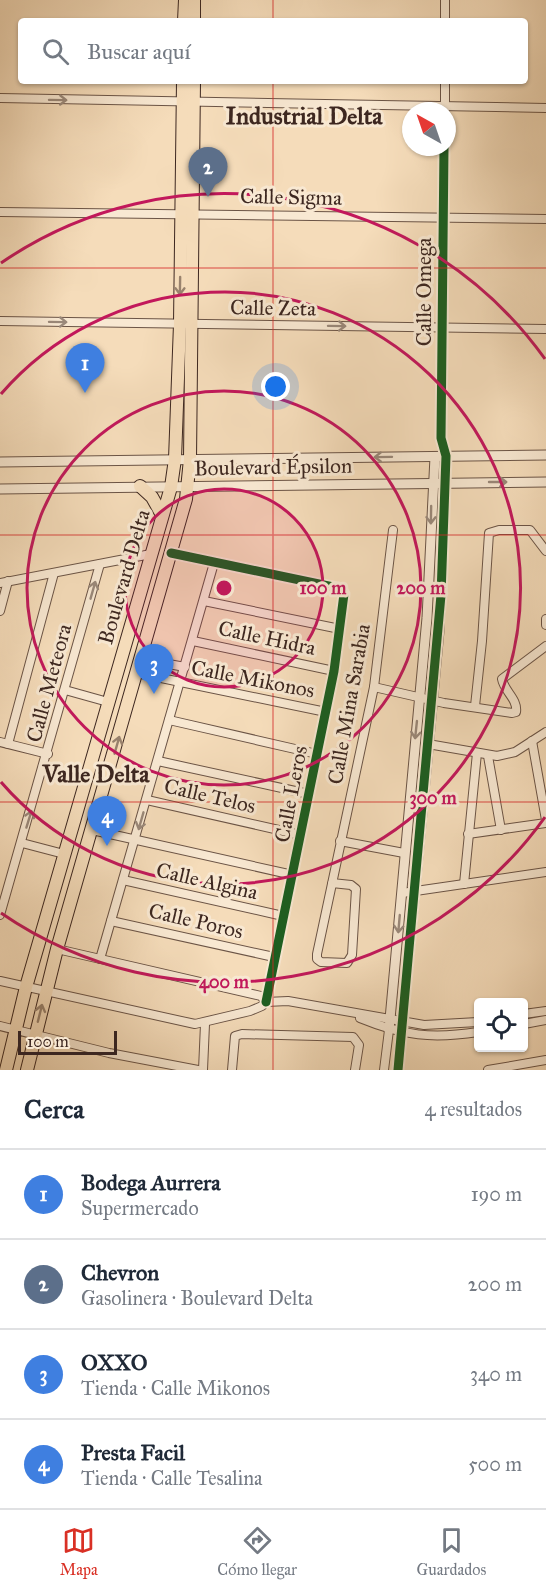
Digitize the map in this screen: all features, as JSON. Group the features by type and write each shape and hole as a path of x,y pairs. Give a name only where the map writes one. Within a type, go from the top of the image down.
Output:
{"main road":[{"path":"184,18 185,0"},
{"path":"194,0 194,18"},
{"name":"Boulevard Delta","path":"27,1070 45,992 171,554 187,487 190,459 185,324 188,103 184,84"},
{"name":"Boulevard Delta","path":"188,103 193,84"},
{"name":"Boulevard Delta","path":"6,1070 26,987 171,487 185,324"},
{"path":"140,486 152,496 162,515"},
{"path":"136,611 135,632 128,659 130,669 137,674"}],"street":[{"path":"445,0 445,18"},
{"path":"445,84 445,102"},
{"path":"0,98 402,108"},
{"path":"456,109 546,108"},
{"name":"Calle Omega","path":"444,156 441,438 446,456"},
{"name":"Calle Sigma","path":"0,212 546,219"},
{"name":"Calle Zeta","path":"0,321 546,329"},
{"name":"Calle Omega","path":"435,457 441,438"},
{"name":"Boulevard Épsilon","path":"0,462 546,455"},
{"path":"392,1070 398,1065 403,1022 432,699 442,585 446,456"},
{"path":"384,1070 428,618 432,482 435,457"},
{"name":"Boulevard Épsilon","path":"0,489 546,482"},
{"name":"Calle Mina Sarabia","path":"332,883 351,885 356,889 352,955 347,963 321,962 317,959 340,841 374,687 393,530"},
{"path":"475,706 489,533 530,530 546,551"},
{"path":"0,610 4,582 151,554"},
{"path":"100,959 214,563 171,554"},
{"name":"Calle Leros","path":"214,563 338,588 343,592 334,671 266,1002"},
{"name":"Calle Meteora","path":"0,915 48,754 100,564"},
{"path":"48,754 4,743 54,573"},
{"path":"204,601 340,629"},
{"path":"546,619 546,625"},
{"name":"Calle Hidra","path":"193,641 334,671"},
{"path":"374,687 419,697 510,713 516,712 516,704 503,686 502,679 546,646"},
{"name":"Calle Mikonos","path":"141,659 185,667"},
{"name":"Calle Mikonos","path":"137,674 326,712"},
{"path":"65,690 108,702"},
{"path":"169,720 317,754"},
{"path":"428,744 488,756 506,755 546,732"},
{"path":"468,834 546,822 532,741"},
{"path":"464,884 477,753"},
{"path":"488,756 501,830"},
{"path":"158,761 309,794"},
{"name":"Calle Telos","path":"147,800 301,835"},
{"path":"92,830 293,875"},
{"path":"340,841 404,853"},
{"path":"22,843 64,854"},
{"path":"402,893 546,872"},
{"name":"Calle Algina","path":"123,880 283,916"},
{"name":"Calle Poros","path":"111,921 274,957"},
{"path":"57,949 261,996 266,1002"},
{"path":"0,981 183,1022 205,1024 262,1006 266,1002 299,1002 390,1025 401,1033 434,1037 474,1032"},
{"path":"528,1013 546,1011"},
{"path":"528,1023 546,1020"},
{"path":"390,1025 403,1022 434,1026 474,1022"},
{"path":"0,1026 34,1036 201,1070 205,1024"},
{"path":"232,1070 235,1036 348,1036 356,1039 358,1045 355,1070"},
{"path":"488,1070 546,1060"}],"cycle path":[{"path":"398,1070 441,595 446,456 441,438 444,156"},
{"path":"171,553 338,588 344,594 334,671 266,1002"}],"place":[{"name":"Chevron","path":"208,197"},
{"name":"Bodega Aurrera","path":"85,393"},
{"name":"OXXO","path":"154,694"},
{"name":"Presta Facil","path":"107,846"}],"district":[{"name":"Industrial Delta","path":"304,116"},
{"name":"Valle Delta","path":"96,774"}]}
